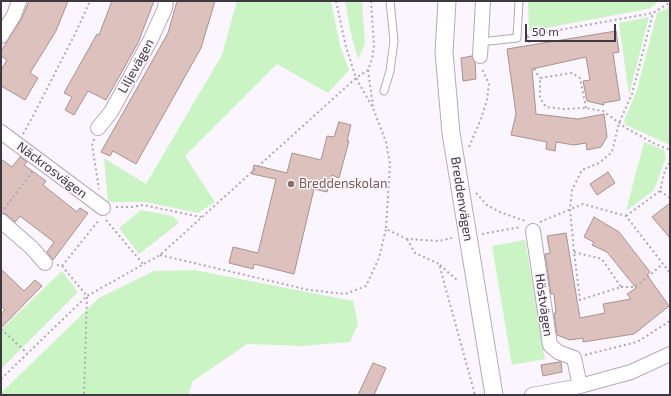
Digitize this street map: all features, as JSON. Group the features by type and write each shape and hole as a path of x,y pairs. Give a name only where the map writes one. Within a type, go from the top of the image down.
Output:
{"street":[{"path":"1,36 14,15 19,1"},
{"name":"Liljevägen","path":"98,128 111,112 147,46 165,8 166,1"},
{"name":"Breddenvägen","path":"447,1 444,52 451,133 494,395"},
{"path":"480,49 483,1"},
{"name":"Näckrosvägen","path":"1,132 40,161 103,212"},
{"path":"1,221 32,248 45,263"},
{"name":"Höstvägen","path":"532,226 550,345 558,352 574,358"},
{"path":"532,395 580,386 631,372 670,355"},
{"path":"574,358 580,386"}],"lane":[{"path":"384,90 390,71 394,41 390,1"},
{"path":"480,49 517,38 519,1"}],"path":[{"path":"17,143 33,116 76,32 90,1"},
{"path":"160,255 309,290 345,294 366,286 379,258 386,229 390,164 386,142 373,108 356,78 346,48 336,1"},
{"path":"371,1 374,46 372,59 368,70 373,108"},
{"path":"517,38 653,12 669,3"},
{"path":"653,12 632,94 619,123 612,152 599,164 582,170 572,190 570,209 580,300 621,287 634,287 663,264"},
{"path":"528,36 530,45"},
{"path":"468,149 481,119 487,100 489,84 481,67 480,49"},
{"path":"534,68 540,78 540,98 546,107 563,109 586,108 603,111 619,123 653,143 670,150"},
{"path":"1,379 87,296 160,255 356,78 368,70"},
{"path":"540,78 572,73 580,78 586,108"},
{"path":"1,213 40,161"},
{"path":"626,216 660,191 665,170 670,162"},
{"path":"474,191 487,205 500,212 514,216 532,226"},
{"path":"660,191 670,198"},
{"path":"477,235 532,226 583,204 626,216 670,273"},
{"path":"143,264 103,212 110,207 132,208 143,205 201,217"},
{"path":"386,229 407,240 439,241 452,238"},
{"path":"407,240 415,253 439,264 458,281"},
{"path":"574,252 602,259 621,287"},
{"path":"45,263 62,266 87,296 84,395"},
{"path":"439,264 475,395"},
{"path":"574,358 637,342 670,321"},
{"path":"1,329 27,353"}],"green space":[{"path":"237,1 331,1 340,46 349,70 328,93 277,64 185,156 215,202 198,213 145,202 108,202 104,158 146,184 222,55"},
{"path":"345,1 362,1 365,44 358,59 350,29"},
{"path":"528,1 657,1 655,5 648,9 529,31"},
{"path":"670,7 670,145 626,125 624,121 637,90 657,13"},
{"path":"649,17 629,95 619,23"},
{"path":"644,142 664,150 666,158 654,190 626,211"},
{"path":"141,210 173,216 179,223 139,254 119,228"},
{"path":"525,240 545,359 512,365 492,246"},
{"path":"194,270 353,301 358,324 350,342 302,346 247,344 193,381 188,395 1,395 1,393 99,298 154,271"},
{"path":"62,271 78,292 1,369 1,330"}],"building":[{"path":"29,1 68,1 56,31 30,73 38,78 25,100 1,86 1,70 7,60 1,56 1,51 22,18"},
{"path":"112,1 154,1 138,43 106,100 88,91 74,115 65,110 72,97 64,93 97,34 99,35"},
{"path":"177,1 215,1 201,48 136,164 113,151 110,156 101,152 168,33"},
{"path":"616,31 619,52 613,53 620,100 603,103 604,105 587,101 583,81 590,80 586,57 532,69 536,114 578,119 604,114 607,137 601,147 587,150 586,143 574,145 556,142 555,151 546,149 547,142 511,135 516,114 507,49"},
{"path":"472,56 475,62 476,79 463,81 461,58"},
{"path":"339,122 351,125 347,141 349,141 339,178 332,175 327,192 314,189 294,274 254,264 253,269 229,263 233,247 258,253 276,179 252,174 254,165 287,173 292,153 321,160 327,136 334,137"},
{"path":"20,157 27,162 24,165 46,181 43,185 77,212 80,208 88,213 53,260 47,252 54,242 20,216 15,222 6,214 1,213 1,159 12,167"},
{"path":"608,172 615,183 597,195 590,184"},
{"path":"670,203 670,238 652,217"},
{"path":"594,217 619,232 650,272 647,275 669,306 634,334 583,342 583,338 570,340 557,335 554,313 556,313 554,294 551,294 545,254 550,253 547,236 566,233 580,318 605,313 603,304 631,299 627,294 636,288 607,252 592,245 594,242 584,237"},
{"path":"1,269 24,291 35,280 42,286 1,328 1,314 5,310 1,306"},
{"path":"561,362 562,372 543,376 541,365"},
{"path":"373,363 386,368 374,395 358,395"}],"place":[{"name":"Breddenskolan","path":"291,184"}]}
